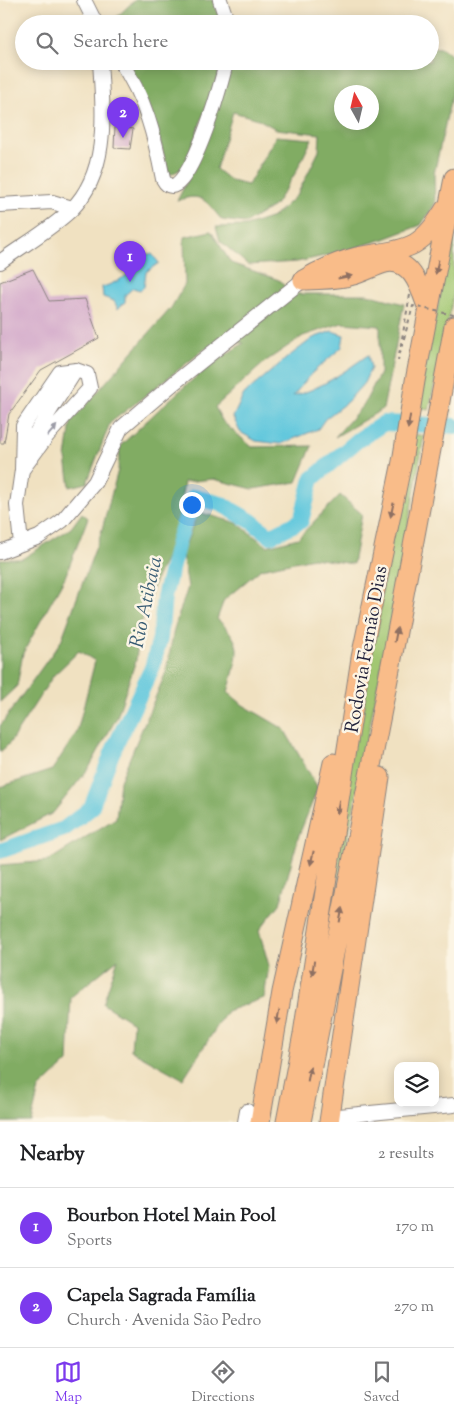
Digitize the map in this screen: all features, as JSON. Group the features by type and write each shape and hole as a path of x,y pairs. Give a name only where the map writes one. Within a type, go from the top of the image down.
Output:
{"highway":[{"name":"Rodovia Fernão Dias","path":"286,1122 303,1034 361,658 402,462 428,310 454,178"},
{"path":"303,280 318,271 336,264 413,244 425,236 434,226 449,202"},
{"path":"303,280 336,279 352,276 385,263 392,263 407,269 413,274 419,283 428,310"},
{"name":"Rodovia Fernão Dias","path":"301,1122 391,664 454,326"},
{"path":"251,1118 284,983 339,738 361,658"},
{"path":"342,1119 346,1017 383,755 391,664"}],"street":[{"path":"84,0 92,15"},
{"path":"220,0 225,15"},
{"path":"0,262 57,222 72,208 88,186 98,160 103,111 101,70"},
{"path":"126,70 150,120 163,179 169,186 183,179 196,156 216,99 224,70"},
{"path":"0,205 52,202 72,208"},
{"path":"0,552 39,536 62,520 95,482 121,428 303,280"},
{"path":"21,544 17,505 23,453 76,370 87,374 90,388 47,436 22,470"},
{"path":"342,1119 454,1105"}],"path":[{"path":"410,295 398,360 413,306 454,315"}],"green space":[{"path":"135,0 214,0 218,15 119,15"},
{"path":"439,48 454,57 453,89 434,174 435,204 421,225 338,253 297,262 248,265 220,241 216,227 246,226 273,217 297,195 319,151 320,134 276,129 258,119 233,112 216,169 231,181 248,185 276,136 312,139 296,172 275,205 246,223 222,220 208,203 198,198 186,198 177,201 189,177 229,70 439,70"},
{"path":"130,70 218,70 218,76 184,168 169,175 155,122"},
{"path":"454,227 454,292 429,410 417,407"},
{"path":"211,231 231,263 279,280 292,294 367,294 404,304 383,409 335,437 364,404 380,373 380,326 342,323 303,336 266,361 215,407 223,422 252,447 312,446 297,482 253,489 213,479 184,482 175,540 157,576 140,627 136,660 117,717 89,768 53,813 0,840 0,787 52,770 77,732 95,661 79,651 53,676 9,744 0,752 0,726 61,641 101,533 118,470 120,446 195,378 244,343 225,340 205,349 110,423 87,483 70,487 66,458 71,422 171,308 185,284 184,237"},
{"path":"412,434 424,436 398,581 315,1006 346,775"},
{"path":"340,495 362,514 353,564 313,558 261,569 224,600 217,619 232,635 237,648 228,692 243,705 284,729 318,788 299,835 280,904 259,930 269,966 264,998 227,1011 183,1079 131,1050 133,1023 103,1004 118,959 71,997 68,1062 39,1089 31,1122 0,1122 0,865 48,861 116,818 120,781 166,672 174,629 188,587 182,554 198,512 237,523 267,546 298,538"},
{"path":"82,513 88,518 65,577 23,653 17,686 0,702 0,559 22,559 71,528"}],"water":[{"path":"143,254 152,254 159,263 146,272 144,287 140,290 133,288 125,295 125,302 118,309 114,301 103,297 102,287 112,284 129,274 137,266"},
{"path":"332,331 344,335 342,347 312,373 293,396 323,384 368,355 371,368 364,383 348,401 325,419 318,429 281,444 256,441 240,432 233,417 244,394 313,338"}],"building":[{"path":"115,126 133,129 130,149 114,148"},
{"path":"33,269 49,301 85,299 99,338 41,370 9,414 4,443 0,443 0,282"}],"waterway":[{"name":"Rio Atibaia","path":"0,851 64,829 91,808 112,753 152,668 160,638 164,597 179,538 194,497 221,504 251,521 270,536 301,521 312,479 358,440 384,423 454,426"}],"place":[{"name":"Capela Sagrada Família","path":"123,138"},
{"name":"Bourbon Hotel Main Pool","path":"130,282"}]}
